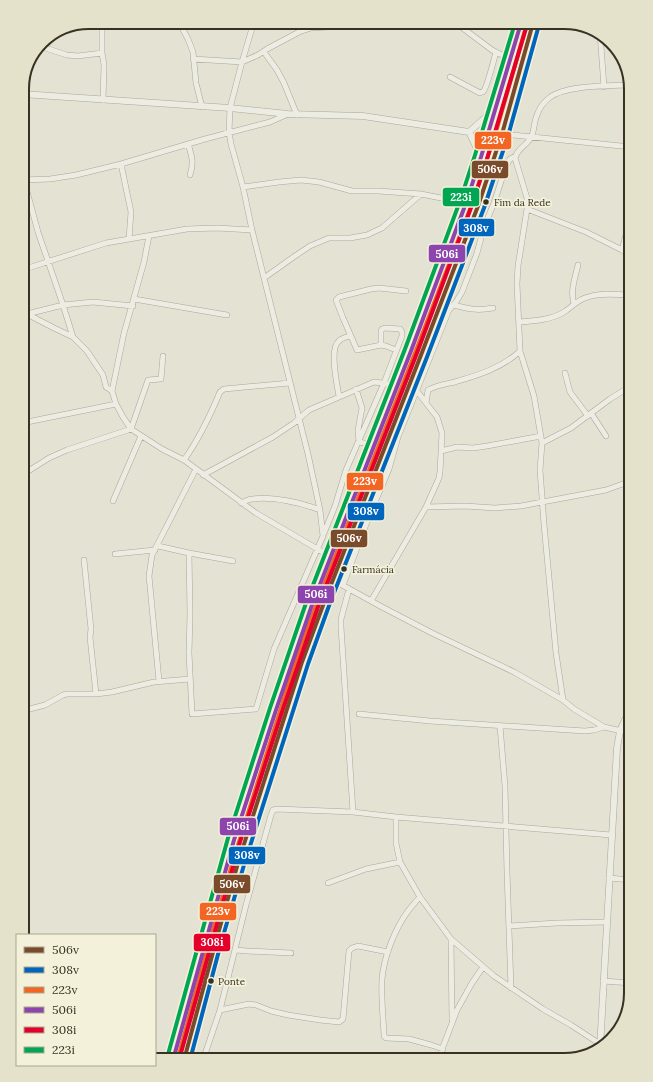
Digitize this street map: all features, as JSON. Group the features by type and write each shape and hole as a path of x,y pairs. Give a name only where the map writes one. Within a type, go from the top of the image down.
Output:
{"main road":[{"path":"175,1053 234,840 276,710 312,605 466,203 519,29"},
{"path":"186,1053 203,986 251,820 321,607 410,384 478,206 502,134 531,29"}],"street":[{"path":"102,29 102,53 104,65 103,100"},
{"path":"183,29 188,39 192,52 196,84 202,107"},
{"path":"248,29 249,36"},
{"path":"252,29 230,108 229,132 299,418 320,510 323,536"},
{"path":"193,59 242,62 264,52 299,32 308,29"},
{"path":"464,29 496,52 510,59"},
{"path":"601,41 604,87"},
{"path":"45,48 67,55 78,56 102,53"},
{"path":"264,52 284,83 297,115"},
{"path":"450,77 480,93 482,92 488,79 496,52"},
{"path":"562,700 555,646 542,503 540,470 542,443 534,396 520,351 518,266 527,209 527,198 521,180 516,153 531,138 536,117 542,106 549,98 562,91 624,85"},
{"path":"29,95 230,108 297,115 363,116 469,132"},
{"path":"469,132 495,109"},
{"path":"29,180 70,176 122,164 229,132 270,122 288,114"},
{"path":"469,132 481,157"},
{"path":"502,134 624,146"},
{"path":"188,144 192,157 190,175"},
{"path":"343,586 389,469 398,437 448,310 456,302 462,292 477,253 484,227 494,203 506,166 510,159 516,156"},
{"path":"122,164 131,212 129,239"},
{"path":"243,187 301,180 319,182 352,191 421,194 466,203"},
{"path":"264,278 310,246 329,238 350,238 367,235 382,228 421,194"},
{"path":"29,201 73,338"},
{"path":"527,209 586,232 622,250 624,242"},
{"path":"29,268 106,243 187,229 217,228 252,230"},
{"path":"149,236 144,262 124,333 112,391 116,404 131,429 162,449 184,460 256,513 331,557"},
{"path":"574,304 572,298 573,286 578,265"},
{"path":"396,350 381,345 357,350 336,300 371,289 379,288 406,291"},
{"path":"519,322 552,317 564,312 581,299 589,296 624,295"},
{"path":"134,299 227,315"},
{"path":"29,311 63,305 93,302 132,306"},
{"path":"453,305 481,310 493,308"},
{"path":"29,315 73,338 87,351 103,375 106,387 112,391"},
{"path":"189,553 189,653 192,714 256,709 274,649 323,536 346,470 384,383 402,336 400,329 382,329 381,345"},
{"path":"339,396 336,377 335,345 339,340 350,336"},
{"path":"426,403 428,390 475,376 502,365 513,358 520,351"},
{"path":"131,429 148,380 161,378 163,356"},
{"path":"565,373 570,392 606,436"},
{"path":"203,475 273,437 294,423 309,410 339,396 374,382 397,386"},
{"path":"184,460 200,434 220,392 229,389 290,383"},
{"path":"371,602 426,507 439,478 442,433 437,417 410,384"},
{"path":"356,389 362,408 358,430 359,442"},
{"path":"542,443 571,428 624,390"},
{"path":"29,422 116,404"},
{"path":"29,471 49,458 67,450 131,429"},
{"path":"113,501 141,436"},
{"path":"441,451 457,447 473,448 487,446 541,436"},
{"path":"359,442 374,445"},
{"path":"159,681 149,576 150,563 152,555 196,469"},
{"path":"426,507 465,506 495,508 522,506 606,490 624,484"},
{"path":"241,503 251,499 263,498 299,503 320,510"},
{"path":"364,500 375,503"},
{"path":"115,554 156,548 233,561"},
{"path":"84,560 96,694"},
{"path":"333,580 371,602 514,672 604,727 624,732"},
{"path":"349,589 341,619 341,627 353,812"},
{"path":"29,709 45,705 67,694 96,694 112,692 159,681 190,679"},
{"path":"359,714 430,721 585,731 604,727"},
{"path":"600,1041 616,748 620,731 624,722"},
{"path":"500,726 505,786 511,988"},
{"path":"205,1053 220,1010 248,897 270,815 273,810 353,812 611,835"},
{"path":"396,817 396,843 400,862 420,896 451,939 494,976 597,1044"},
{"path":"328,883 366,869 400,862"},
{"path":"609,878 624,879"},
{"path":"420,896 399,926 384,965 382,979 384,1036 386,1038 409,1039 443,1049"},
{"path":"509,926 606,922"},
{"path":"451,939 452,1023"},
{"path":"220,1010 248,1004 288,1015 339,1022 343,1019 349,951 358,946 388,952"},
{"path":"236,950 291,953"},
{"path":"441,1053 452,1023 472,983 483,967"},
{"path":"603,981 624,982"}],"transit line":[{"name":"223i","path":"168,1053 228,838 270,708 306,603 405,349 460,201 513,29"},
{"name":"506i","path":"175,1053 234,840 276,710 312,605 411,351 466,203 519,29"},
{"name":"223v","path":"179,1053 233,861 296,660 472,204 496,132 525,29"},
{"name":"308i","path":"181,1053 240,842 282,712 318,607 417,353 472,205 526,29"},
{"name":"506v","path":"186,1053 238,863 302,662 478,206 502,134 531,29"},
{"name":"308v","path":"192,1053 221,943 244,865 308,664 330,603 484,208 508,136 538,29"}],"place":[{"name":"Fim da Rede","path":"486,202"},
{"name":"Farmácia","path":"344,569"},
{"name":"Ponte","path":"211,981"}]}
